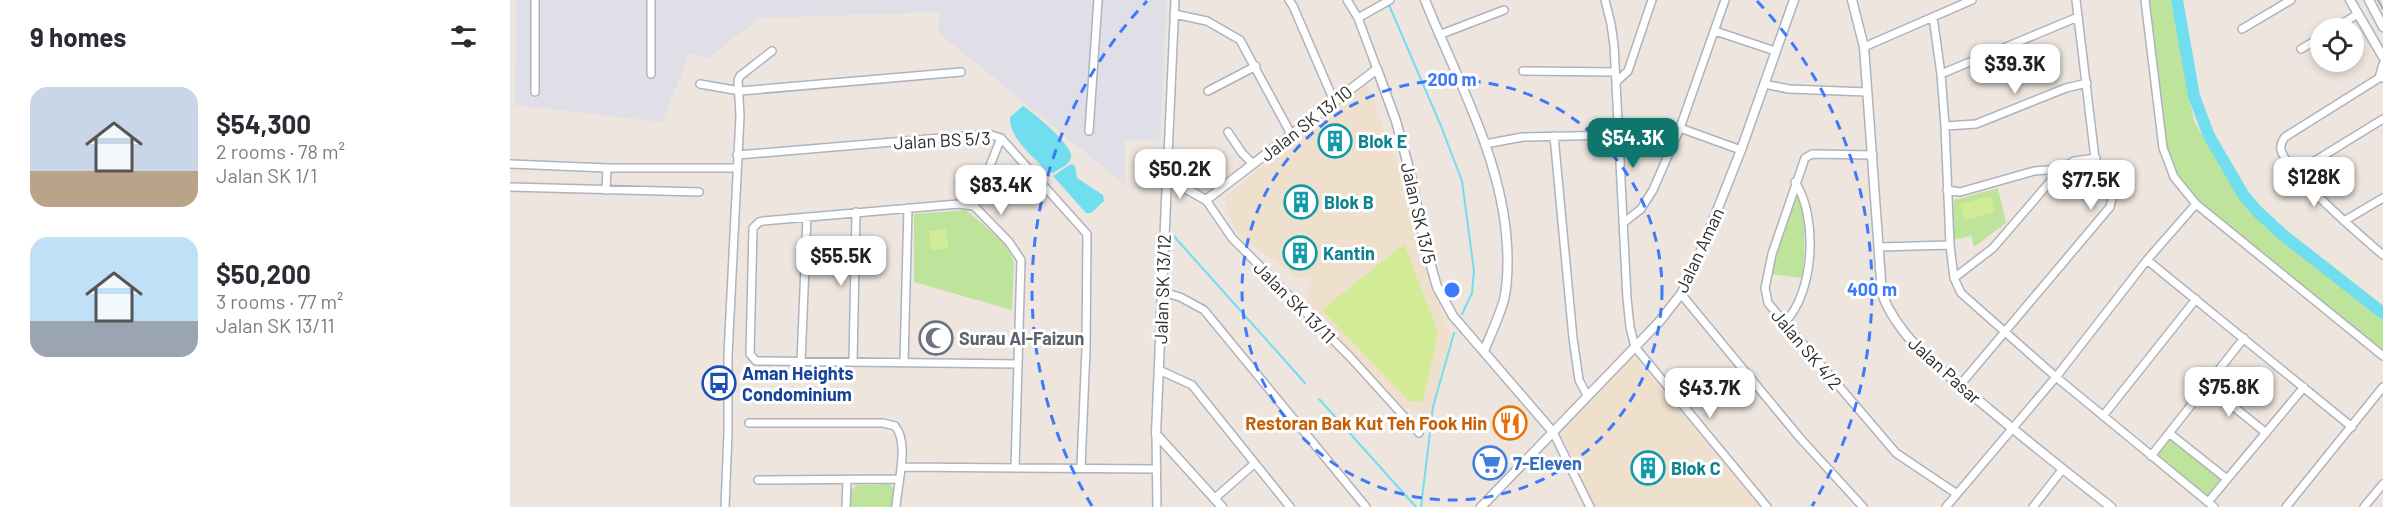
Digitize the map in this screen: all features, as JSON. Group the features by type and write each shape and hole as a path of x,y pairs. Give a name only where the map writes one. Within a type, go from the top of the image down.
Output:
{"street":[{"path":"535,0 535,92"},
{"path":"651,0 651,74"},
{"path":"1089,131 1098,0"},
{"name":"Jalan SK 13/12","path":"1156,434 1175,0"},
{"path":"1289,0 1298,15 1334,101"},
{"name":"Jalan SK 13/5","path":"1347,0 1358,18 1396,121 1437,287 1453,316 1552,432"},
{"path":"1358,18 1390,0"},
{"path":"1425,0 1485,144 1502,199 1507,260 1504,299 1484,351"},
{"path":"1605,0 1611,24 1630,327 1635,348 1767,507"},
{"path":"1616,82 1628,70 1652,0"},
{"path":"1623,223 1641,209 1653,190 1680,128 1725,0"},
{"name":"Jalan Aman","path":"1481,507 1635,348 1681,294 1708,238 1794,0"},
{"name":"Jalan Pasar","path":"1852,0 1864,47 1882,294 1888,310 1912,342 1960,385 2062,470 2111,507"},
{"path":"1864,47 1972,0"},
{"path":"1960,385 2110,207 2112,199 2098,178 2076,0"},
{"path":"2145,0 2163,148 2174,177 2196,204 2383,356"},
{"path":"2242,29 2291,0"},
{"path":"2350,0 2383,57"},
{"path":"2369,0 2383,27"},
{"path":"1439,35 1504,10"},
{"path":"1174,14 1201,18 1236,37 1256,66 1291,134"},
{"path":"2351,18 2358,14"},
{"path":"1933,17 1945,126 1950,245 1954,278 1961,293 2056,377 2214,507"},
{"path":"1941,74 2078,17"},
{"path":"1715,31 1775,51"},
{"path":"2301,49 2310,44"},
{"path":"725,507 728,355 740,92 738,80 772,51"},
{"path":"2383,64 2381,78 2285,137 2281,143 2282,152 2297,172 2344,221 2383,255"},
{"path":"1208,92 1256,66"},
{"name":"Jalan SK 13/10","path":"1206,200 1377,69"},
{"path":"1523,71 1615,72"},
{"path":"700,84 740,92 961,72"},
{"path":"1945,126 1976,124 2066,88 2087,83"},
{"path":"1764,84 1789,88 1867,93"},
{"path":"2297,172 2383,119"},
{"path":"1680,128 1741,150"},
{"path":"1228,132 1242,153 1253,164"},
{"name":"Jalan BS 5/3","path":"737,156 970,135 988,134 1001,138 1087,234 1086,349 1081,467"},
{"path":"1485,144 1523,137 1619,135"},
{"path":"1554,136 1573,338 1579,380 1587,396"},
{"path":"974,206 1001,138"},
{"name":"Jalan SK 4/2","path":"1873,155 1812,154 1804,158 1772,254 1765,288 1768,303 1896,453 1957,494"},
{"path":"1954,278 1993,248 2061,169 2074,161 2096,158"},
{"path":"510,164 607,168 737,168"},
{"path":"606,190 607,168"},
{"path":"1947,190 1960,192 2034,171 2061,169"},
{"name":"Jalan SK 13/11","path":"1167,178 1206,200 1232,238 1351,358 1419,433"},
{"path":"1784,323 1800,302 1807,285 1809,268 1804,201 1795,182"},
{"path":"510,187 699,192"},
{"path":"2344,221 2383,198"},
{"path":"1015,468 1018,364 1021,260 1009,242 974,206 958,204 856,212 764,221 756,224 752,232 750,354 752,360 759,363 1018,364"},
{"path":"1946,507 2056,377 2147,260 2196,204"},
{"path":"904,362 908,208"},
{"path":"853,362 856,212"},
{"path":"801,363 807,217"},
{"path":"1879,247 1950,245"},
{"path":"2147,260 2352,427"},
{"path":"1163,292 1180,297 1204,310 1366,507"},
{"path":"1681,294 1800,438 1863,507"},
{"path":"2103,416 2196,299"},
{"path":"2151,456 2244,338"},
{"path":"1159,370 1192,385 1290,507"},
{"path":"2207,385 2266,433"},
{"path":"2208,502 2304,387"},
{"path":"2286,507 2383,387"},
{"path":"749,423 883,423 895,426 902,437 902,467 898,479 896,507"},
{"path":"1552,432 1590,507"},
{"path":"1156,434 1157,507"},
{"path":"1156,434 1222,507"},
{"path":"2169,434 2227,479"},
{"path":"1214,499 1254,464"},
{"path":"902,467 1157,469"},
{"path":"2033,507 2062,470"},
{"path":"758,480 898,479"},
{"path":"846,507 847,480"},
{"path":"2364,507 2383,484"}],"shaded area":[{"path":"516,0 1167,0 1160,141 1125,139 1125,185 938,32 940,12 760,18 707,59 690,53 662,122 515,105"},
{"path":"1367,84 1400,169 1418,250 1451,335 1431,415 1404,407 1306,306 1309,278 1298,278 1243,239 1232,224 1224,198 1334,106"},
{"path":"1633,356 1761,507 1593,507 1579,471 1560,433"}],"green space":[{"path":"2148,0 2171,0 2194,121 2225,175 2260,221 2383,318 2383,353 2221,222 2194,195 2178,174 2168,155 2152,48 2154,35 2150,27"},
{"path":"1998,188 2006,223 1974,247 1971,236 1952,240 1954,200"},
{"path":"1798,192 1804,220 1803,278 1771,274 1775,252 1795,194"},
{"path":"1991,196 1995,212 1965,220 1960,204"},
{"path":"966,210 1007,245 1014,263 1012,310 914,282 914,214"},
{"path":"946,229 948,248 931,250 929,231"},
{"path":"1404,244 1438,332 1423,401 1409,401 1322,310"},
{"path":"2170,438 2221,479 2207,496 2156,456"},
{"path":"890,484 893,489 893,507 850,507 851,490 857,485"}],"water":[{"path":"1023,106 1067,146 1071,158 1064,167 1053,173 1048,172 1018,140 1010,117"},
{"path":"1071,164 1075,166 1077,178 1103,195 1104,201 1091,213 1086,213 1053,176"}],"waterway":[{"path":"2177,0 2194,96 2209,136 2244,196 2283,235 2383,313"},
{"path":"1389,5 1462,181 1474,271 1472,293 1462,314"},
{"path":"1172,234 1305,383"},
{"path":"1421,507 1433,407 1454,333"},
{"path":"1319,399 1416,507"}],"railway":[{"path":"2378,0 2383,9"}],"place":[{"name":"Blok E","path":"1335,141"},
{"name":"Blok B","path":"1301,202"},
{"name":"Kantin","path":"1300,253"},
{"name":"Surau Al-Faizun","path":"936,338"},
{"name":"Aman Heights Condominium","path":"719,383"},
{"name":"Restoran Bak Kut Teh Fook Hin","path":"1510,423"},
{"name":"7-Eleven","path":"1490,463"},
{"name":"Blok C","path":"1648,468"}]}
